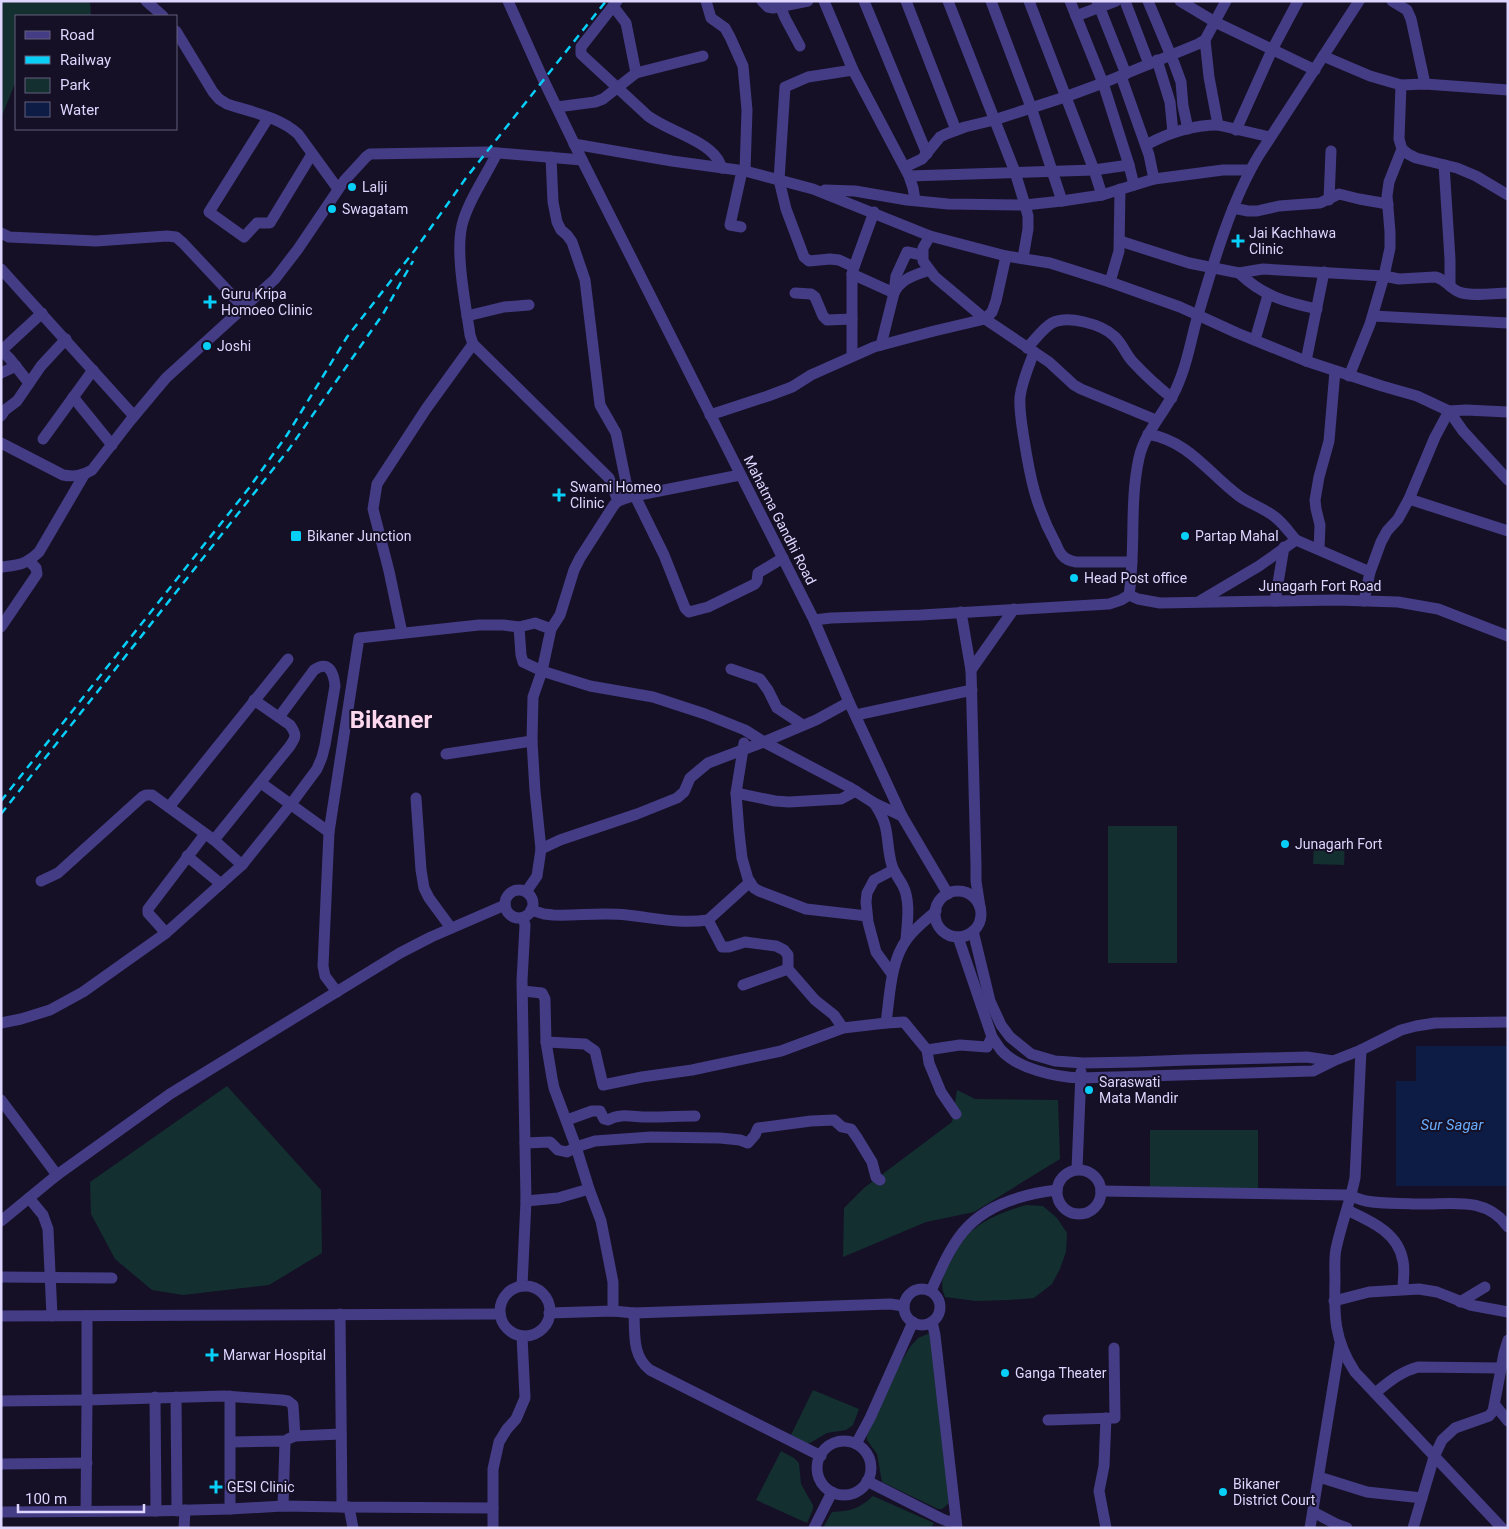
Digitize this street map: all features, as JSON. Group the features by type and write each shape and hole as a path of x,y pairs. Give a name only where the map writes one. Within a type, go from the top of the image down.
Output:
{"street":[{"path":"146,1 163,15"},
{"name":"Mahatma Gandhi Road","path":"508,1 574,144 814,620 849,702 902,816 948,894"},
{"path":"706,1 711,18 725,28 743,66 747,110 743,171 730,225 740,227"},
{"path":"762,1 768,7 773,8 779,4 808,1"},
{"path":"824,1 853,70 907,171 915,200"},
{"path":"864,1 926,154"},
{"path":"906,1 956,130"},
{"path":"948,1 1025,205 1028,216 1028,229 1023,258"},
{"path":"990,1 1031,107 1062,201"},
{"path":"1029,1 1102,194"},
{"path":"1070,1 1102,83 1134,185"},
{"path":"1076,16 1098,4 1116,1"},
{"path":"1125,1 1170,102 1173,133"},
{"path":"1148,1 1180,82 1188,128"},
{"path":"1180,1 1215,22 1315,70"},
{"path":"907,171 922,159 940,137 956,130 1065,97 1205,40 1226,1"},
{"path":"1236,130 1272,50 1298,1"},
{"path":"814,620 1108,604 1121,600 1129,594 1132,562 1134,487 1139,456 1148,434 1172,398 1182,373 1198,314 1233,208 1250,170 1359,1"},
{"path":"1392,1 1407,10 1411,19 1425,84"},
{"path":"636,73 626,23 615,4 581,47 581,54 656,122 709,150 722,168"},
{"path":"779,4 800,46"},
{"path":"1098,4 1146,145 1154,180"},
{"path":"178,34 219,99 227,104 283,123 292,128 338,189"},
{"path":"1205,40 1218,125"},
{"path":"557,107 595,102 603,99 636,73 704,56"},
{"path":"1323,56 1370,76 1400,85 1425,84 1508,90"},
{"path":"853,70 808,77 785,87 779,180 786,210 804,257 809,261 839,260 894,293"},
{"path":"1400,85 1399,139 1402,149 1416,158 1476,176 1508,195"},
{"path":"268,118 209,212 244,237 257,223 270,223 312,154"},
{"path":"1146,145 1158,138 1188,128 1205,125 1218,125 1270,138"},
{"path":"574,144 743,171 814,189 930,236 1006,256 1050,263 1110,282 1198,314 1306,361 1417,396 1449,411 1508,412"},
{"path":"1350,376 1373,316 1384,276 1390,248 1389,182 1402,149"},
{"path":"1328,200 1331,150"},
{"path":"1,443 62,474 73,477 84,475 92,470 166,378 275,279 298,249 344,181 370,154 497,153 582,160"},
{"path":"497,153 462,224 460,238 467,316 473,344 609,478 618,501"},
{"path":"551,158 553,202 557,222 561,230 572,242 585,280 600,405 616,433 632,496 664,555 685,608 689,612 708,607 755,584 758,573 783,558"},
{"path":"1444,165 1450,286"},
{"path":"907,171 1053,172 1129,166"},
{"path":"814,189 855,192 948,204 1025,205 1102,194 1154,180 1223,170 1250,170"},
{"path":"1110,282 1116,265 1120,241 1120,189"},
{"path":"1233,208 1257,211 1279,206 1320,203 1328,200 1333,195 1339,194 1388,204"},
{"path":"852,356 853,270 874,212"},
{"path":"4,238 96,242 167,236 176,237 243,307"},
{"path":"930,236 923,248 923,260 935,277 985,319 1058,369 1080,389 1156,420"},
{"path":"1120,241 1155,253 1213,268 1239,272 1263,269 1384,276 1399,279 1435,277 1445,280 1454,289 1465,294 1508,292"},
{"path":"894,293 896,276 907,252 922,255"},
{"path":"710,415 792,387 811,375 881,345 985,319 992,312 996,301 1006,256"},
{"path":"1,269 134,416"},
{"path":"881,345 896,287 902,281 930,270"},
{"path":"1239,272 1268,295 1317,309"},
{"path":"1306,361 1324,272"},
{"path":"795,293 811,294 815,297 823,316 827,320 852,320"},
{"path":"1255,340 1268,295"},
{"path":"467,316 529,305"},
{"path":"29,384 1,350 42,313"},
{"path":"1373,316 1508,323"},
{"path":"1132,562 1076,562 1068,560 1061,555 1044,521 1038,508 1031,481 1022,429 1020,403 1031,350 1047,326 1054,322 1072,320 1092,325 1114,336 1134,363 1172,398"},
{"path":"1,416 5,410 17,401 41,366 66,339"},
{"path":"402,633 373,509 377,484 426,409 473,344"},
{"path":"1,373 16,366"},
{"path":"43,439 93,370"},
{"path":"1319,549 1320,525 1315,500 1329,441 1335,371"},
{"path":"73,397 112,445"},
{"path":"1449,411 1463,431 1508,480"},
{"path":"1364,601 1370,572 1381,542 1387,531 1398,519 1409,499 1435,437 1449,411"},
{"path":"1148,434 1165,438 1184,448 1237,495 1274,516 1296,540 1370,572"},
{"path":"1,567 18,565 29,561 39,552 84,475"},
{"path":"526,892 536,876 541,850 532,742 534,697 551,629 560,615 574,570 580,558 610,510 618,501 632,496 740,475"},
{"path":"1409,499 1508,531"},
{"path":"1199,602 1259,566 1296,540"},
{"path":"1275,601 1284,548"},
{"path":"1,627 37,574 36,568 29,561"},
{"name":"Junagarh Fort Road","path":"1129,594 1138,599 1151,602 1398,602 1438,609 1508,636"},
{"path":"971,670 1014,609"},
{"path":"961,612 971,670 976,881 981,912 980,923 973,931 964,936 958,937 943,932 937,923 936,911 940,901 948,894 965,892 974,898 980,907"},
{"path":"337,992 325,976 323,966 329,832 359,638 480,625 519,627 535,623 551,629"},
{"path":"519,627 523,662 542,671 590,686 653,697 706,714 745,730 856,791 874,803 902,816"},
{"path":"169,807 288,658"},
{"path":"1,1023 50,1010 83,992 166,933 242,865 317,769 322,757 336,686 334,675 330,669 324,666 314,670 279,718"},
{"path":"732,668 760,679 777,708 804,724"},
{"path":"856,715 972,690"},
{"path":"166,933 148,913 148,909 187,856 209,837 261,783 295,738 294,731 290,725 254,700"},
{"path":"541,850 560,840 629,817 677,798 684,792 690,778 708,763 825,716 849,702"},
{"path":"745,730 744,750 736,794 742,858 750,882 759,891 806,909 867,916"},
{"path":"446,754 532,742"},
{"path":"261,783 329,832"},
{"path":"736,794 789,802 841,799 856,791"},
{"path":"41,881 58,873 146,795 152,795 169,807 242,865"},
{"path":"416,798 420,870 424,888 451,928"},
{"path":"874,803 886,825 890,861 906,895 908,911 906,940"},
{"path":"187,856 221,884"},
{"path":"892,974 876,952 867,916 866,902 867,893 874,880 893,870"},
{"path":"522,1286 526,1200 522,981 525,925 527,914 532,904 531,897 526,892 514,890 509,893 505,905 507,912 514,916 527,914 606,914 686,922 708,920 750,882"},
{"path":"1,1221 57,1175 170,1094 400,954 451,928 505,905"},
{"path":"886,1023 892,974 902,947 914,930 936,911"},
{"path":"708,920 722,947 745,942 776,946 784,950 788,956 788,969 815,1000 834,1015 843,1028"},
{"path":"973,931 990,1001 1001,1025 1010,1037 1031,1054 1039,1057 1054,1061 1083,1063 1307,1057 1333,1061"},
{"path":"958,937 992,1037 1001,1051 1025,1066 1061,1077 1313,1071 1401,1030 1416,1026 1435,1023 1508,1022"},
{"path":"743,985 788,969"},
{"path":"523,991 542,993 545,999 546,1042 554,1088 567,1120 601,1221 613,1282 613,1311"},
{"path":"546,1042 585,1044 595,1051 602,1085 692,1070 781,1051 843,1028 904,1022 926,1050 929,1063 941,1092 956,1114"},
{"path":"926,1050 960,1045 987,1047 992,1037"},
{"path":"1361,1050 1355,1178 1336,1251 1334,1319 1340,1344 1346,1359 1355,1372 1502,1528"},
{"path":"1077,1169 1080,1078 1083,1063"},
{"path":"1,1100 57,1175"},
{"path":"567,1120 592,1111 600,1111 604,1119 608,1120 613,1117 626,1115 638,1117 695,1116"},
{"path":"525,1143 550,1142 558,1150 568,1152 576,1147 595,1142 651,1138 720,1138 740,1140 748,1143 758,1128 811,1120 834,1120 842,1127 851,1130 872,1162 876,1177 880,1180"},
{"path":"1077,1169 1092,1173 1098,1180 1101,1191 1095,1208 1084,1214 1069,1212 1062,1206 1057,1199 1057,1190 1060,1180 1070,1171 1077,1169"},
{"path":"526,1200 558,1198 589,1189"},
{"path":"931,1291 944,1263 963,1232 984,1212 1036,1193 1057,1190"},
{"path":"1101,1191 1351,1196 1366,1201 1380,1202 1419,1204 1462,1203 1490,1210 1503,1220 1508,1227"},
{"path":"29,1198 43,1216 48,1229 52,1316"},
{"path":"1347,1210 1379,1226 1396,1244 1402,1254 1404,1263 1403,1289"},
{"path":"1,1277 112,1278"},
{"path":"522,1286 533,1288 542,1293 548,1302 549,1313 546,1323 538,1332 522,1336 507,1329 500,1314 501,1303 507,1293 522,1286"},
{"path":"1460,1302 1486,1287"},
{"path":"922,1289 931,1291 938,1301 939,1307 938,1314 932,1322 925,1324 913,1322 906,1314 904,1306 905,1300 910,1294 922,1289"},
{"path":"1334,1301 1369,1292 1403,1289 1426,1290 1460,1302 1508,1312"},
{"path":"549,1313 613,1311 634,1313 890,1304 904,1306"},
{"path":"634,1313 637,1353 644,1365 656,1375 821,1456"},
{"path":"340,1314 341,1434 345,1507 353,1528"},
{"path":"1,1316 500,1314"},
{"path":"86,1511 87,1316"},
{"path":"856,1444 870,1418 913,1322"},
{"path":"867,1481 940,1518 956,1524 932,1322"},
{"path":"493,1528 493,1469 499,1442 516,1419 524,1398 522,1336"},
{"path":"1413,1528 1434,1457 1442,1440 1455,1428 1489,1416 1493,1411 1508,1340"},
{"path":"1310,1528 1340,1344"},
{"path":"1048,1420 1115,1418 1114,1348"},
{"path":"1375,1393 1395,1376 1418,1367 1501,1368"},
{"path":"1,1401 230,1396 288,1401 293,1405 283,1506"},
{"path":"230,1396 230,1509"},
{"path":"155,1397 156,1511"},
{"path":"176,1397 181,1510 184,1528"},
{"path":"1495,1405 1508,1421"},
{"path":"1106,1418 1104,1466 1100,1491 1106,1528"},
{"path":"231,1442 341,1434"},
{"path":"846,1441 856,1444 864,1450 870,1460 871,1471 867,1481 862,1488 854,1493 845,1495 832,1492 824,1485 819,1476 818,1466 821,1456 827,1448 836,1443 846,1441"},
{"path":"1,1464 86,1463"},
{"path":"1318,1477 1367,1492 1422,1498"},
{"path":"814,1528 832,1492"},
{"path":"1,1512 156,1511 283,1506 492,1508"},
{"path":"1313,1512 1347,1528"}],"green space":[{"path":"1,1 90,1 91,15 15,15 15,83 1,118"},
{"path":"1108,826 1177,826 1177,963 1108,963"},
{"path":"1314,842 1345,842 1344,865 1313,864"},
{"path":"227,1086 321,1190 322,1253 269,1285 183,1295 152,1290 115,1259 91,1214 90,1182"},
{"path":"957,1090 975,1099 1058,1100 1060,1159 974,1212 926,1222 843,1257 844,1208 864,1188 952,1122"},
{"path":"1150,1130 1258,1130 1258,1192 1150,1192"},
{"path":"1026,1205 1043,1206 1057,1218 1067,1233 1066,1252 1052,1284 1034,1298 976,1301 945,1297 942,1287 944,1275 965,1238 973,1229 987,1220"},
{"path":"930,1333 949,1503 942,1509 938,1509 882,1482 877,1454 867,1440 891,1379 910,1347 918,1338"},
{"path":"813,1390 859,1409 853,1425 846,1430 827,1433 810,1443 805,1443 790,1437"},
{"path":"781,1451 799,1463 801,1484 813,1505 807,1523 756,1500"},
{"path":"873,1496 934,1523 931,1528 823,1528 832,1512 854,1508"}],"water":[{"name":"Sur Sagar","path":"1416,1046 1508,1046 1508,1186 1396,1186 1396,1081 1416,1081"}],"railway":[{"path":"1,801 249,488 287,435 347,337 415,250 466,178 606,1"},
{"path":"1,814 289,449 383,314 413,261"}],"place":[{"name":"Lalji","path":"352,187"},
{"name":"Swagatam","path":"332,209"},
{"name":"Jai Kachhawa Clinic","path":"1238,241"},
{"name":"Guru Kripa Homoeo Clinic","path":"210,302"},
{"name":"Joshi","path":"207,346"},
{"name":"Swami Homeo Clinic","path":"559,495"},
{"name":"Bikaner Junction","path":"296,536"},
{"name":"Partap Mahal","path":"1185,536"},
{"name":"Head Post office","path":"1074,578"},
{"name":"Junagarh Fort","path":"1285,844"},
{"name":"Saraswati Mata Mandir","path":"1089,1090"},
{"name":"Marwar Hospital","path":"212,1355"},
{"name":"Ganga Theater","path":"1005,1373"},
{"name":"GESI Clinic","path":"216,1487"},
{"name":"Bikaner District Court","path":"1223,1492"}],"district":[{"name":"Bikaner","path":"391,720"}]}
